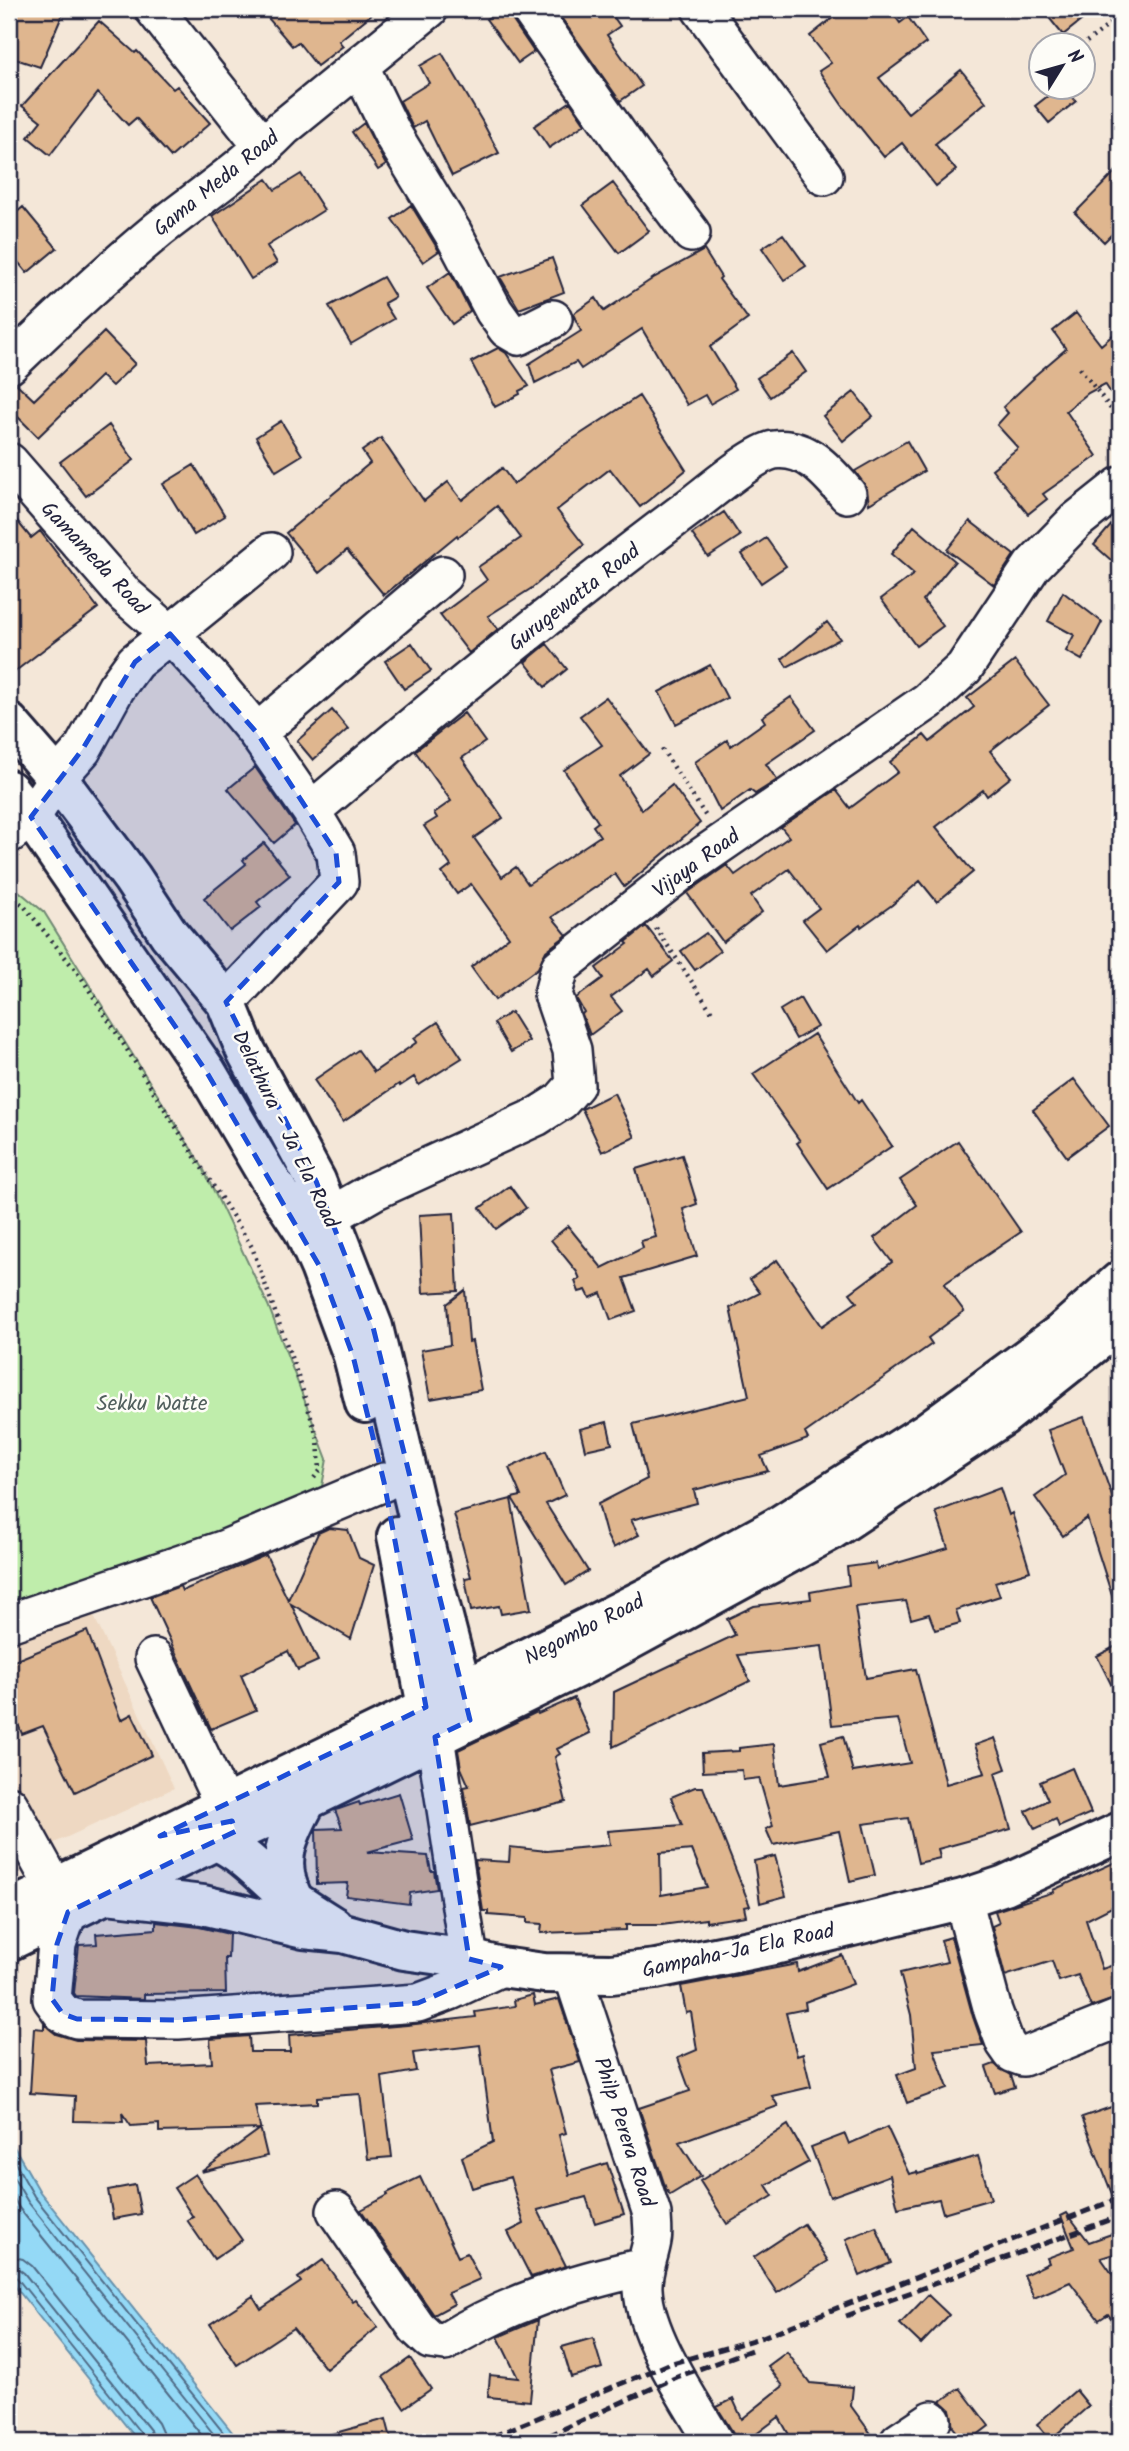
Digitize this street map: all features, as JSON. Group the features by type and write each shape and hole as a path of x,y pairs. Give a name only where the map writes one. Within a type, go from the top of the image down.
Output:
{"main road":[{"name":"Delathura - Ja Ela Road","path":"9,723 57,778 132,878 169,934 226,1002 245,1049 316,1181 320,1267 353,1356 384,1482 405,1575 431,1722"},
{"name":"Delathura - Ja Ela Road","path":"16,813 206,1071 269,1178 317,1223 373,1326 466,1705"},
{"name":"Negombo Road","path":"42,1905 107,1894 220,1822 466,1705 652,1595 777,1527 928,1431 1061,1333 1120,1281"},
{"name":"Negombo Road","path":"466,1705 595,1659 830,1531 1002,1417 1120,1323"},
{"name":"Negombo Road","path":"9,1941 42,1905 160,1836 307,1800 431,1722"},
{"path":"294,1901 285,1876 284,1854 291,1829 307,1800"},
{"name":"Gampaha-Ja Ela Road","path":"220,1822 242,1854 294,1901 343,1933"},
{"name":"Gampaha-Ja Ela Road","path":"107,1894 203,1905 304,1929 343,1933 404,1950 485,1963 573,1975 611,1974 656,1969 779,1944 963,1899 1005,1885 1120,1832"}],"street":[{"path":"154,9 264,148"},
{"name":"Gama Meda Road","path":"9,365 74,302 159,229 264,148 283,128 429,9"},
{"path":"530,9 691,233"},
{"path":"701,9 824,176"},
{"path":"360,67 393,135 507,329 519,336 553,319"},
{"name":"Gurugewatta Road","path":"311,811 524,635 750,462 771,450 794,450 818,462 847,494"},
{"name":"Gamameda Road","path":"9,462 125,595 170,634 257,733 311,811 336,853 339,882 226,1002"},
{"name":"Vijaya Road","path":"317,1223 374,1191 536,1117 561,1101 575,1085 572,1050 553,994 560,967 722,843 928,701 964,668 1032,566 1076,521 1120,486"},
{"path":"16,813 57,778 82,750 116,688 135,662 271,552"},
{"path":"257,733 443,575"},
{"path":"9,1623 225,1549 384,1482"},
{"path":"154,1658 220,1822"},
{"path":"9,1805 57,1944 52,1998 63,2014 77,2019 178,2020 418,2003 450,1991 485,1963 431,1722"},
{"path":"963,1899 993,2011 1005,2043 1012,2053 1023,2057 1120,2018"},
{"name":"Philp Perera Road","path":"573,1975 652,2214 653,2240 644,2267 645,2309 668,2364 714,2442"},
{"path":"335,2211 393,2296 429,2340 445,2342 530,2298 602,2276 644,2267"},
{"path":"900,2442 932,2420"}],"path":[{"path":"1098,33 1120,17"},
{"path":"1080,369 1120,421"},
{"path":"662,749 722,843"},
{"path":"9,894 24,906 81,977 252,1247 318,1440 320,1471 307,1486"},
{"path":"640,904 714,1015"}],"highlighted area":[{"path":"170,634 257,733 336,853 339,882 226,1002 316,1181 373,1327 470,1720 435,1737 469,1959 501,1967 418,2003 178,2020 77,2019 63,2014 52,1999 57,1944 68,1912 236,1831 232,1821 160,1836 426,1707 384,1482 353,1356 320,1267 206,1071 31,817 82,750 135,662"}],"shaded area":[{"path":"92,1612 174,1788 39,1850 9,1786 9,1640"}],"green space":[{"name":"Sekku Watte","path":"9,883 44,912 203,1168 268,1305 327,1459 321,1492 51,1596 9,1608"}],"water":[{"path":"9,2138 40,2192 240,2442 139,2442 9,2279"}],"building":[{"path":"9,9 65,9 40,67 9,57"},
{"path":"279,9 378,9 339,41 343,46 317,66 298,42 292,46 268,18"},
{"path":"501,9 509,9 513,21 534,52 518,63 486,19"},
{"path":"555,9 608,9 620,26 607,35 642,86 620,101"},
{"path":"844,9 890,9 900,23 908,17 926,43 879,78 908,113 961,70 986,102 935,144 956,170 936,186 902,143 884,157 842,105 819,71 831,63 810,36"},
{"path":"1042,9 1096,9 1067,32 1061,32"},
{"path":"99,21 135,53 137,51 173,89 177,86 210,123 171,157 136,118 128,125 98,93 50,155 28,137 41,121 22,106"},
{"path":"442,53 499,153 452,176 425,121 413,128 400,101 429,83 420,66"},
{"path":"570,102 585,124 549,148 534,126"},
{"path":"1040,102 1075,102 1049,123 1035,106"},
{"path":"364,123 386,165 378,170 352,132"},
{"path":"1120,167 1120,226 1104,242 1075,213"},
{"path":"301,174 324,210 267,246 277,263 251,279 212,216 267,179 275,190"},
{"path":"613,183 649,231 619,253 583,205"},
{"path":"411,205 439,251 423,262 392,219"},
{"path":"23,207 57,248 27,273 9,251 9,219"},
{"path":"783,234 806,266 784,280 762,248"},
{"path":"704,250 721,277 719,279 748,319 710,347 736,389 710,404 705,395 687,405 642,329 581,369 576,362 535,383 529,364 581,331 573,314 596,298 604,311 655,277"},
{"path":"552,258 564,292 519,309 500,277"},
{"path":"450,272 470,311 452,324 427,288"},
{"path":"383,277 395,297 384,303 394,319 351,344 329,306"},
{"path":"1076,313 1101,345 1120,329 1120,407 1105,384 1088,393 1066,411 1097,456 1043,494 1047,499 1028,514 992,469 1018,448 997,425 1008,413 1003,407 1066,349 1053,331"},
{"path":"104,332 135,364 112,386 101,376 38,437 9,408 9,385 17,384 34,400"},
{"path":"498,348 506,353 529,386 495,407 471,362"},
{"path":"793,353 806,372 770,397 757,378"},
{"path":"854,392 873,416 843,441 823,416"},
{"path":"639,396 686,470 640,507 610,469 557,510 584,545 532,588 488,616 498,629 469,653 440,615 487,580 478,567 521,538 497,506 384,595 347,550 319,573 286,533 370,463 362,451 381,438 424,501 448,482 462,500 502,468 514,484 559,448"},
{"path":"281,421 302,455 276,471 256,437"},
{"path":"109,425 134,460 86,496 60,462"},
{"path":"907,441 924,471 869,504 867,489 855,471"},
{"path":"194,465 225,516 194,535 163,484"},
{"path":"9,511 31,538 40,531 98,608 9,676"},
{"path":"724,512 740,536 708,557 692,534"},
{"path":"1120,515 1120,568 1094,545"},
{"path":"970,521 1014,555 994,585 947,550"},
{"path":"914,526 955,561 923,600 943,626 916,646 881,599 914,574 891,554"},
{"path":"766,538 786,566 761,583 742,554"},
{"path":"1063,592 1102,622 1082,660 1066,651 1074,635 1048,621"},
{"path":"827,622 840,639 787,667 782,659"},
{"path":"412,643 431,671 404,689 385,661"},
{"path":"547,644 567,669 545,687 525,662"},
{"path":"1015,661 1049,705 990,751 1011,777 987,796 983,790 936,827 973,872 937,902 920,881 892,905 827,950 803,920 819,908 789,869 751,896 762,912 723,942 687,893 727,865 735,875 789,837 781,827 836,790 850,808 898,772 890,762 924,735 930,742 974,707 967,698"},
{"path":"710,665 727,698 676,724 659,692"},
{"path":"606,697 649,754 620,776 642,810 672,785 700,823 624,887 615,874 552,917 567,935 546,951 538,968 495,1000 471,967 509,937 471,884 457,894 442,873 451,866 424,826 437,818 434,813 451,801 415,751 464,713 485,742 462,758 503,818 474,838 502,877 516,867 528,884 600,836 593,826 598,822 564,770 602,745 580,716"},
{"path":"791,697 815,730 766,764 777,780 755,794 750,790 720,811 695,762 727,740 731,746 765,722 762,717"},
{"path":"332,710 348,729 313,760 297,741"},
{"path":"255,767 295,825 274,843 228,789"},
{"path":"264,843 290,875 257,902 261,907 230,931 204,898 246,864 243,860"},
{"path":"646,926 673,961 654,976 649,969 611,997 622,1011 590,1035 582,1014 584,1012 576,998 603,978 596,968 628,944 626,942"},
{"path":"706,933 720,951 695,970 681,951"},
{"path":"800,998 817,1027 796,1039 780,1010"},
{"path":"511,1012 529,1041 511,1052 494,1023"},
{"path":"438,1022 462,1058 419,1085 414,1077 400,1086 399,1084 343,1122 314,1080 358,1050 374,1072 417,1042 414,1038"},
{"path":"814,1034 858,1103 861,1100 892,1146 828,1189 797,1143 800,1141 753,1074"},
{"path":"1074,1079 1109,1126 1067,1157 1033,1110"},
{"path":"614,1093 635,1137 602,1152 582,1109"},
{"path":"958,1141 1021,1232 944,1284 964,1311 928,1338 932,1344 805,1433 808,1439 761,1456 768,1471 694,1490 697,1503 631,1520 639,1535 613,1548 606,1534 598,1504 647,1479 633,1424 749,1396 730,1308 760,1293 750,1279 777,1260 822,1326 857,1302 850,1293 892,1262 874,1238 917,1205 900,1180"},
{"path":"682,1155 697,1204 683,1209 697,1256 624,1278 636,1311 611,1320 601,1293 590,1298 586,1290 579,1292 575,1281 580,1279 577,1272 551,1240 568,1226 602,1268 643,1248 641,1241 656,1237 636,1169"},
{"path":"510,1186 526,1208 496,1229 480,1208"},
{"path":"454,1213 458,1291 423,1293 419,1215"},
{"path":"465,1290 469,1342 472,1341 481,1390 430,1399 421,1350 450,1345 447,1304"},
{"path":"1084,1417 1120,1519 1120,1607 1116,1608 1087,1518 1063,1536 1035,1497 1065,1475 1048,1430"},
{"path":"607,1422 612,1444 585,1450 580,1429"},
{"path":"546,1451 565,1495 546,1504 588,1571 566,1585 512,1498 521,1496 509,1468"},
{"path":"1000,1488 1009,1515 1012,1513 1030,1571 995,1582 1000,1596 956,1610 960,1623 935,1630 929,1614 911,1619 906,1601 855,1607 866,1678 916,1669 946,1784 985,1773 975,1745 995,1738 1006,1769 995,1773 1011,1829 938,1849 940,1858 918,1863 908,1818 863,1824 875,1875 850,1881 839,1831 773,1845 766,1829 773,1826 759,1778 743,1780 742,1770 703,1772 702,1753 739,1751 739,1748 774,1744 779,1785 830,1777 821,1742 843,1736 853,1772 910,1763 898,1719 832,1725 822,1646 738,1655 750,1681 613,1747 614,1692 735,1635 727,1619 754,1606 811,1599 810,1592 849,1585 847,1567 876,1563 877,1569 948,1548 936,1512"},
{"path":"511,1499 531,1609 501,1614 499,1606 471,1611 465,1578 471,1577 454,1514"},
{"path":"329,1528 348,1530 359,1558 374,1565 351,1639 291,1604 318,1661 298,1670 288,1651 241,1675 256,1710 211,1729 150,1597 180,1586 182,1591 266,1555 288,1600 318,1533"},
{"path":"87,1631 121,1720 132,1714 152,1755 75,1792 43,1726 22,1734 9,1701 9,1663"},
{"path":"1120,1644 1120,1702 1097,1656"},
{"path":"574,1698 590,1733 557,1749 560,1754 555,1757 566,1802 470,1826 464,1787 469,1786 461,1768 458,1750 537,1712 538,1714"},
{"path":"1072,1768 1091,1813 1059,1827 1056,1819 1035,1829 1026,1811 1048,1800 1040,1782"},
{"path":"695,1787 703,1787 750,1906 744,1907 746,1916 706,1922 706,1919 662,1925 626,1925 626,1930 541,1933 542,1924 527,1923 527,1918 488,1915 488,1911 483,1911 475,1860 509,1862 510,1847 547,1851 610,1845 608,1831 682,1825 671,1797","holes":["692,1850 707,1887 661,1895 660,1853"]},
{"path":"399,1793 413,1840 367,1852 428,1856 437,1889 410,1893 409,1904 346,1896 348,1883 317,1884 316,1829 342,1828 335,1810"},
{"path":"775,1856 786,1896 760,1903 754,1861"},
{"path":"1120,1860 1120,1903 1086,1920 1102,1969 1120,1963 1120,1997 1091,2007 1078,1975 1059,1981 1052,1961 1005,1976 992,1926 999,1923 995,1911 1054,1892 1053,1890"},
{"path":"156,1922 229,1934 228,1958 225,1958 226,1993 144,1994 144,1999 76,1996 74,1993 79,1945 97,1944 96,1934 156,1929"},
{"path":"951,1937 983,2045 934,2050 948,2088 907,2103 897,2075 916,2068 911,2015 900,1973 947,1962 941,1940"},
{"path":"842,1955 853,1984 805,2002 806,2009 786,2013 797,2056 803,2054 811,2087 772,2096 778,2106 679,2142 701,2176 670,2195 639,2108 690,2091 678,2058 697,2050 691,2012 686,2013 681,1986 797,1964 798,1972"},
{"path":"533,1995 535,2005 559,1999 580,2062 549,2070 566,2133 559,2135 569,2175 607,2163 624,2214 595,2223 586,2197 538,2210 566,2266 531,2277 508,2232 524,2224 510,2177 472,2188 462,2157 493,2142 480,2045 413,2053 416,2071 382,2077 392,2157 368,2159 360,2094 317,2097 317,2103 255,2106 267,2156 201,2172 260,2129 159,2132 159,2124 131,2126 122,2113 123,2122 74,2121 75,2096 30,2093 34,2028 44,2029 44,2024 56,2034 76,2040 146,2041 148,2066 212,2063 210,2039 249,2036 250,2052 290,2052 289,2035 476,2017 475,2012 515,2006 514,2000"},
{"path":"994,2064 1011,2075 1015,2087 995,2093 986,2067"},
{"path":"1120,2104 1120,2211 1119,2212 1082,2117"},
{"path":"788,2125 809,2162 766,2185 773,2196 727,2224 700,2181"},
{"path":"887,2127 909,2174 918,2174 978,2156 991,2199 943,2213 939,2199 898,2208 890,2175 830,2197 811,2147 845,2134 849,2144"},
{"path":"195,2174 242,2240 214,2259 187,2220 193,2217 174,2188"},
{"path":"420,2177 458,2257 467,2253 480,2279 448,2293 454,2304 434,2315 361,2210 388,2195 387,2193"},
{"path":"135,2185 141,2214 113,2219 108,2190"},
{"path":"1067,2213 1089,2242 1120,2231 1120,2252 1101,2258 1120,2285 1120,2330 1108,2314 1099,2320 1070,2282 1034,2298 1024,2275 1049,2263 1047,2258 1074,2248 1061,2216"},
{"path":"804,2224 828,2261 777,2293 754,2257"},
{"path":"876,2227 891,2263 860,2276 846,2239"},
{"path":"323,2260 353,2302 356,2300 378,2327 326,2369 293,2328 237,2365 210,2324 253,2296 261,2309 301,2282 298,2278"},
{"path":"928,2295 949,2315 921,2344 900,2324"},
{"path":"538,2320 530,2401 488,2397 490,2375 518,2378 498,2337"},
{"path":"593,2338 602,2368 571,2377 562,2347"},
{"path":"787,2352 810,2383 853,2387 851,2406 877,2442 792,2440 779,2417 751,2438 753,2442 735,2442 732,2431 717,2407 733,2399 742,2419 783,2386 768,2366"},
{"path":"410,2358 431,2389 404,2408 383,2377"},
{"path":"960,2388 989,2426 968,2442 965,2442 953,2427 950,2409 941,2401"},
{"path":"1076,2390 1089,2406 1050,2440 1037,2424"},
{"path":"386,2419 392,2442 325,2442 324,2436"}],"railway":[{"path":"479,2442 669,2364 760,2338 1120,2198"},
{"path":"846,2316 1120,2216"},
{"path":"535,2442 677,2377 754,2349"}]}
